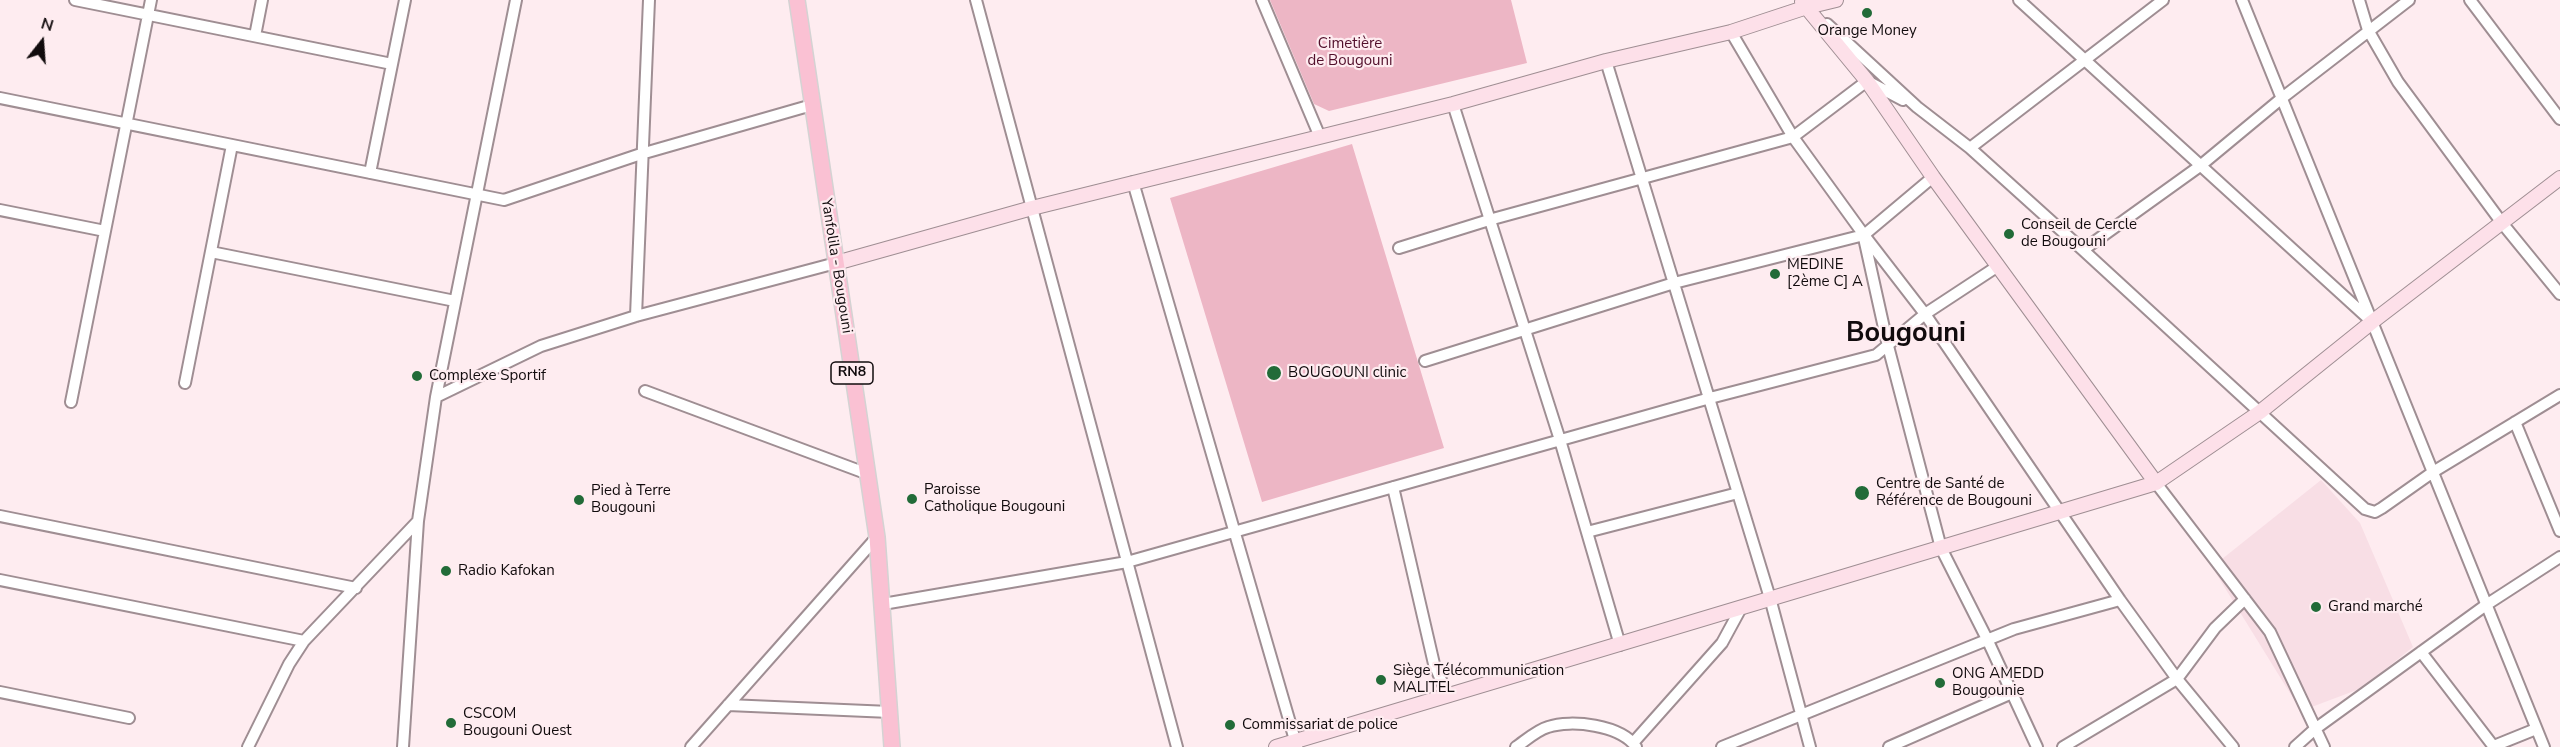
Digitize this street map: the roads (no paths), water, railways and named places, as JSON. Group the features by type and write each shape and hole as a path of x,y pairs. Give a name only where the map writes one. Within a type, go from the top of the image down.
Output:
{"main road":[{"name":"Yanfolila - Bougouni","path":"796,0 877,537 892,747"}],"street":[{"path":"75,0 392,64"},
{"path":"71,402 151,0"},
{"path":"255,36 262,0"},
{"path":"370,173 405,0"},
{"path":"403,747 418,521 436,397 516,0"},
{"path":"636,316 649,0"},
{"path":"976,0 1177,747"},
{"path":"1262,0 1320,137"},
{"path":"436,397 542,346 636,316 1032,208 1453,104 1606,61 1731,32 1803,3 1836,0"},
{"path":"2019,0 2372,322"},
{"path":"1970,148 2163,0"},
{"path":"2242,0 2544,747"},
{"path":"2360,0 2368,30 2398,82 2502,223 2560,294"},
{"path":"2084,250 2200,166 2282,98 2409,0"},
{"path":"2470,0 2560,119"},
{"path":"1803,3 1867,81 1998,266 2157,483 2270,632 2324,747"},
{"path":"1803,3 1917,107 1970,148 2084,250 2365,508 2375,512 2433,472 2560,394"},
{"path":"1731,32 1793,136 1863,235 1925,314 2120,600 2177,679 2233,747"},
{"path":"1606,61 1770,598 1810,747"},
{"path":"1867,81 1917,107"},
{"path":"1400,248 1489,220 1793,136 1867,81"},
{"path":"0,98 504,200 641,154 812,105"},
{"path":"1453,104 1523,330 1560,440 1620,645"},
{"path":"185,383 232,145"},
{"path":"1425,361 1674,283 1863,235 1933,177"},
{"path":"1275,747 1294,745 1770,598 2157,483 2260,412 2372,322 2560,178"},
{"path":"1133,182 1294,745"},
{"path":"0,210 105,231"},
{"path":"1863,235 1888,346 1941,548 1988,639 2037,747"},
{"path":"211,252 455,301"},
{"path":"883,604 1127,562 1710,398 1876,355 1925,314 1998,266"},
{"path":"645,391 868,474"},
{"path":"2515,422 2560,531"},
{"path":"1393,487 1434,664 1449,696"},
{"path":"1587,532 1738,493"},
{"path":"0,516 356,588"},
{"path":"248,747 289,663 304,641 418,521"},
{"path":"691,747 877,537"},
{"path":"2295,747 2314,729 2486,605 2560,556"},
{"path":"0,580 304,641"},
{"path":"2063,747 2177,679 2215,628 2245,599"},
{"path":"1722,747 2014,629 2120,600"},
{"path":"1516,747 1547,727 1586,723 1615,732 1635,745 1722,643 1741,608"},
{"path":"2421,652 2494,746 2536,729"},
{"path":"0,692 129,718"},
{"path":"1889,747 2012,693"},
{"path":"728,705 890,712"}],"place":[{"name":"Orange Money","path":"1867,13"},
{"name":"Conseil de Cercle de Bougouni","path":"2009,234"},
{"name":"MEDINE [2ème C] A","path":"1775,274"},
{"name":"BOUGOUNI clinic","path":"1274,373"},
{"name":"Complexe Sportif","path":"417,376"},
{"name":"Centre de Santé de Référence de Bougouni","path":"1862,493"},
{"name":"Paroisse Catholique Bougouni","path":"912,499"},
{"name":"Pied à Terre Bougouni","path":"579,500"},
{"name":"Radio Kafokan","path":"446,571"},
{"name":"Grand marché","path":"2316,607"},
{"name":"Siège Télécommunication MALITEL","path":"1381,680"},
{"name":"ONG AMEDD Bougounie","path":"1940,683"},
{"name":"CSCOM Bougouni Ouest","path":"451,723"},
{"name":"Commissariat de police","path":"1230,725"}],"district":[{"name":"Bougouni","path":"1906,334"}],"park label":[{"name":"Cimetière de Bougouni","path":"1350,52"}]}
